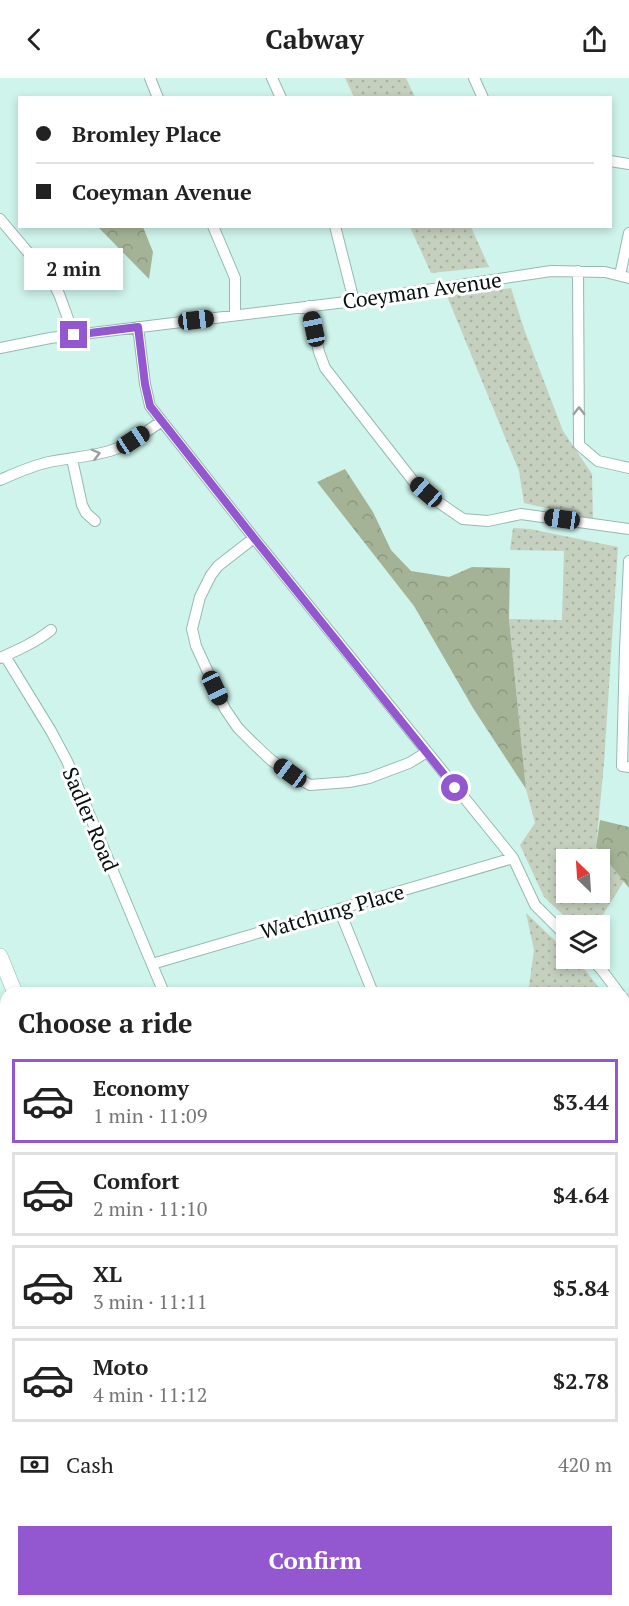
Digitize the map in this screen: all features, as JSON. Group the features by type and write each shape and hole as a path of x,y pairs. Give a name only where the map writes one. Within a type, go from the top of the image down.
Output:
{"main road":[{"path":"0,956 13,987"}],"street":[{"path":"150,78 157,96"},
{"path":"272,78 280,96"},
{"path":"474,78 482,96"},
{"path":"612,161 629,164"},
{"path":"0,219 52,282 59,294 74,335"},
{"path":"214,228 235,278 236,315"},
{"path":"336,228 354,301"},
{"path":"624,277 629,233"},
{"name":"Coeyman Avenue","path":"0,348 50,338 354,301 551,271 605,272 624,277"},
{"path":"579,271 579,445 598,461 629,468"},
{"path":"309,306 319,352 325,368 414,482 438,502 463,519 488,521 521,514 629,529"},
{"path":"138,327 150,406 513,858 535,905 556,926"},
{"path":"0,480 27,468 89,456 116,448 162,421"},
{"path":"72,459 82,505 86,513 95,521"},
{"path":"254,538 219,566 211,576 200,597 192,629 196,646 225,709 238,728 271,760 310,785 369,778 390,771 427,752"},
{"path":"626,766 629,561"},
{"path":"2,657 20,650 51,630"},
{"name":"Sadler Road","path":"2,657 51,730 67,761 162,987"},
{"name":"Watchung Place","path":"152,964 513,858"},
{"path":"339,909 371,987"},
{"path":"601,969 614,987"}],"green space":[{"path":"345,78 406,78 415,96 354,96"},
{"path":"99,228 143,228 153,252 149,279"},
{"path":"410,228 471,228 489,267 431,273"},
{"path":"511,288 563,431 592,474 593,519 524,503 519,471 447,296"},
{"path":"345,469 373,512 391,550 411,571 449,577 472,567 510,568 509,619 526,789 473,708 414,606 317,482"},
{"path":"513,528 530,529 618,547 598,849 556,849 556,903 610,903 610,864 624,881 603,915 563,915 544,897 520,845 535,823 526,789 509,619 562,620 564,551 510,550"},
{"path":"600,820 629,827 629,888 610,864 610,849 596,847"},
{"path":"526,913 556,942 556,969 584,969 598,987 529,987 534,950"}],"route":[{"path":"74,335 138,327 150,406 455,788"}]}
